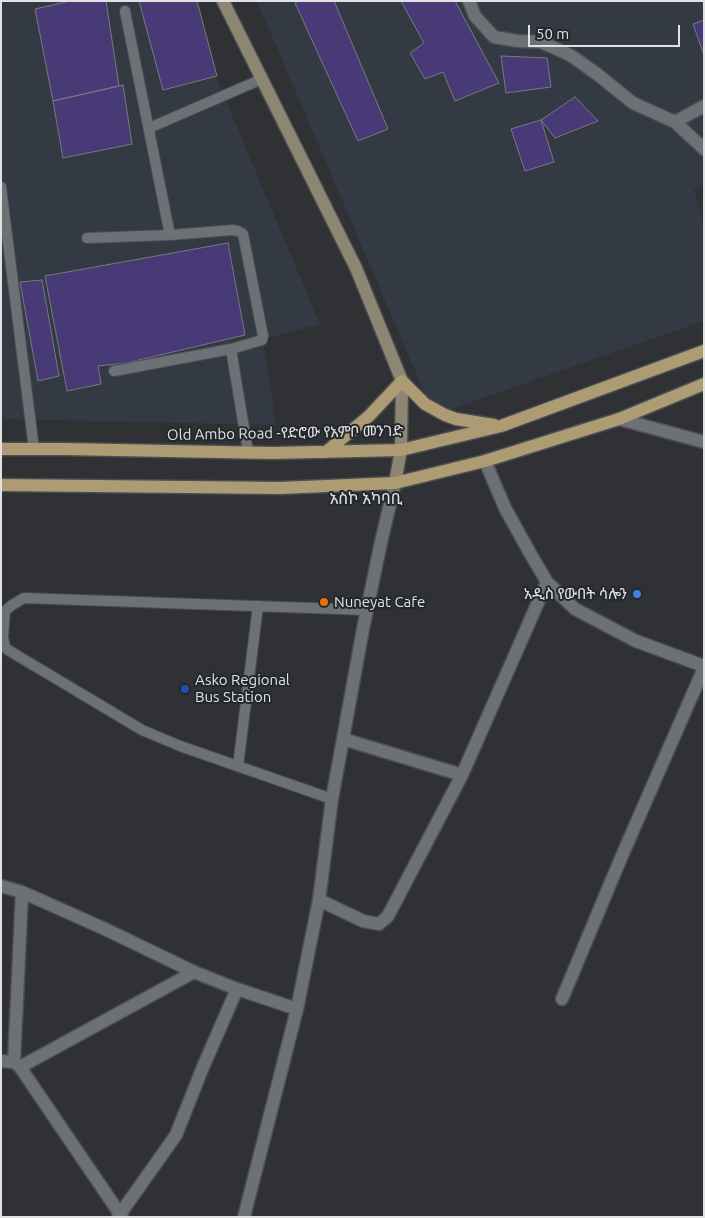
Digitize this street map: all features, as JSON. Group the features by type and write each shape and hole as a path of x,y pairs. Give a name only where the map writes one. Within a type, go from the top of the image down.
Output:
{"main road":[{"path":"223,1 356,268 402,381 425,404 445,415 456,419 501,426"},
{"name":"Old Ambo Road -የድሮው የአምቦ መንገድ","path":"1,449 248,452 400,450 501,426 704,351"},
{"path":"395,483 400,450 402,381"},
{"path":"326,452 369,416 402,381"},
{"path":"1,485 280,488 395,483 485,461 619,419 704,384"}],"street":[{"path":"469,1 475,16 494,37 518,42 541,42 570,55 633,103 675,122 704,149"},
{"path":"675,122 704,106"},
{"path":"619,419 704,442"},
{"path":"485,461 505,508 547,582 575,609 636,641 704,667 562,999"},
{"path":"244,1217 297,1008 319,900 332,799 343,738 380,542 395,483"},
{"path":"319,900 363,921 379,924 388,916 462,775 547,582"},
{"path":"343,738 462,775"},
{"path":"1,886 22,892 194,972 237,989 297,1008"},
{"path":"22,892 12,1063 120,1216 176,1135 237,989"},
{"path":"12,1063 194,972"}],"lane":[{"path":"126,11 170,235"},
{"path":"149,128 262,79"},
{"path":"1,188 34,449"},
{"path":"87,238 170,235 232,230 243,234 263,336 262,340 231,349 114,371"},
{"path":"231,349 248,452"},
{"path":"332,799 180,746 142,730 8,650 5,647 3,637 5,611 24,598 367,610"},
{"path":"238,766 258,606"}],"shaded area":[{"path":"1,1 184,1 320,324 263,339 276,425 1,419"},
{"path":"257,1 704,1 704,185 694,190 704,227 704,321 434,415"}],"building":[{"path":"70,1 106,1 119,86 53,101 35,9"},
{"path":"139,1 197,1 217,76 163,90"},
{"path":"299,1 334,1 388,129 358,141 295,3"},
{"path":"401,1 455,1 499,83 455,101 443,72 425,79 410,53 424,43"},
{"path":"704,20 704,55 693,24"},
{"path":"501,56 547,58 551,87 506,93"},
{"path":"123,85 132,144 63,158 53,101"},
{"path":"575,97 598,121 555,138 541,120"},
{"path":"541,120 554,162 525,171 511,129"},
{"path":"228,243 245,335 126,363 98,366 101,384 67,391 45,276"},
{"path":"42,280 59,376 38,381 20,282"}],"place":[{"name":"አዲስ የውበት ሳሎን","path":"637,594"},
{"name":"Nuneyat Cafe","path":"324,602"},
{"name":"Asko Regional Bus Station","path":"185,689"}],"district":[{"name":"አስኮ አካባቢ","path":"366,499"}]}
